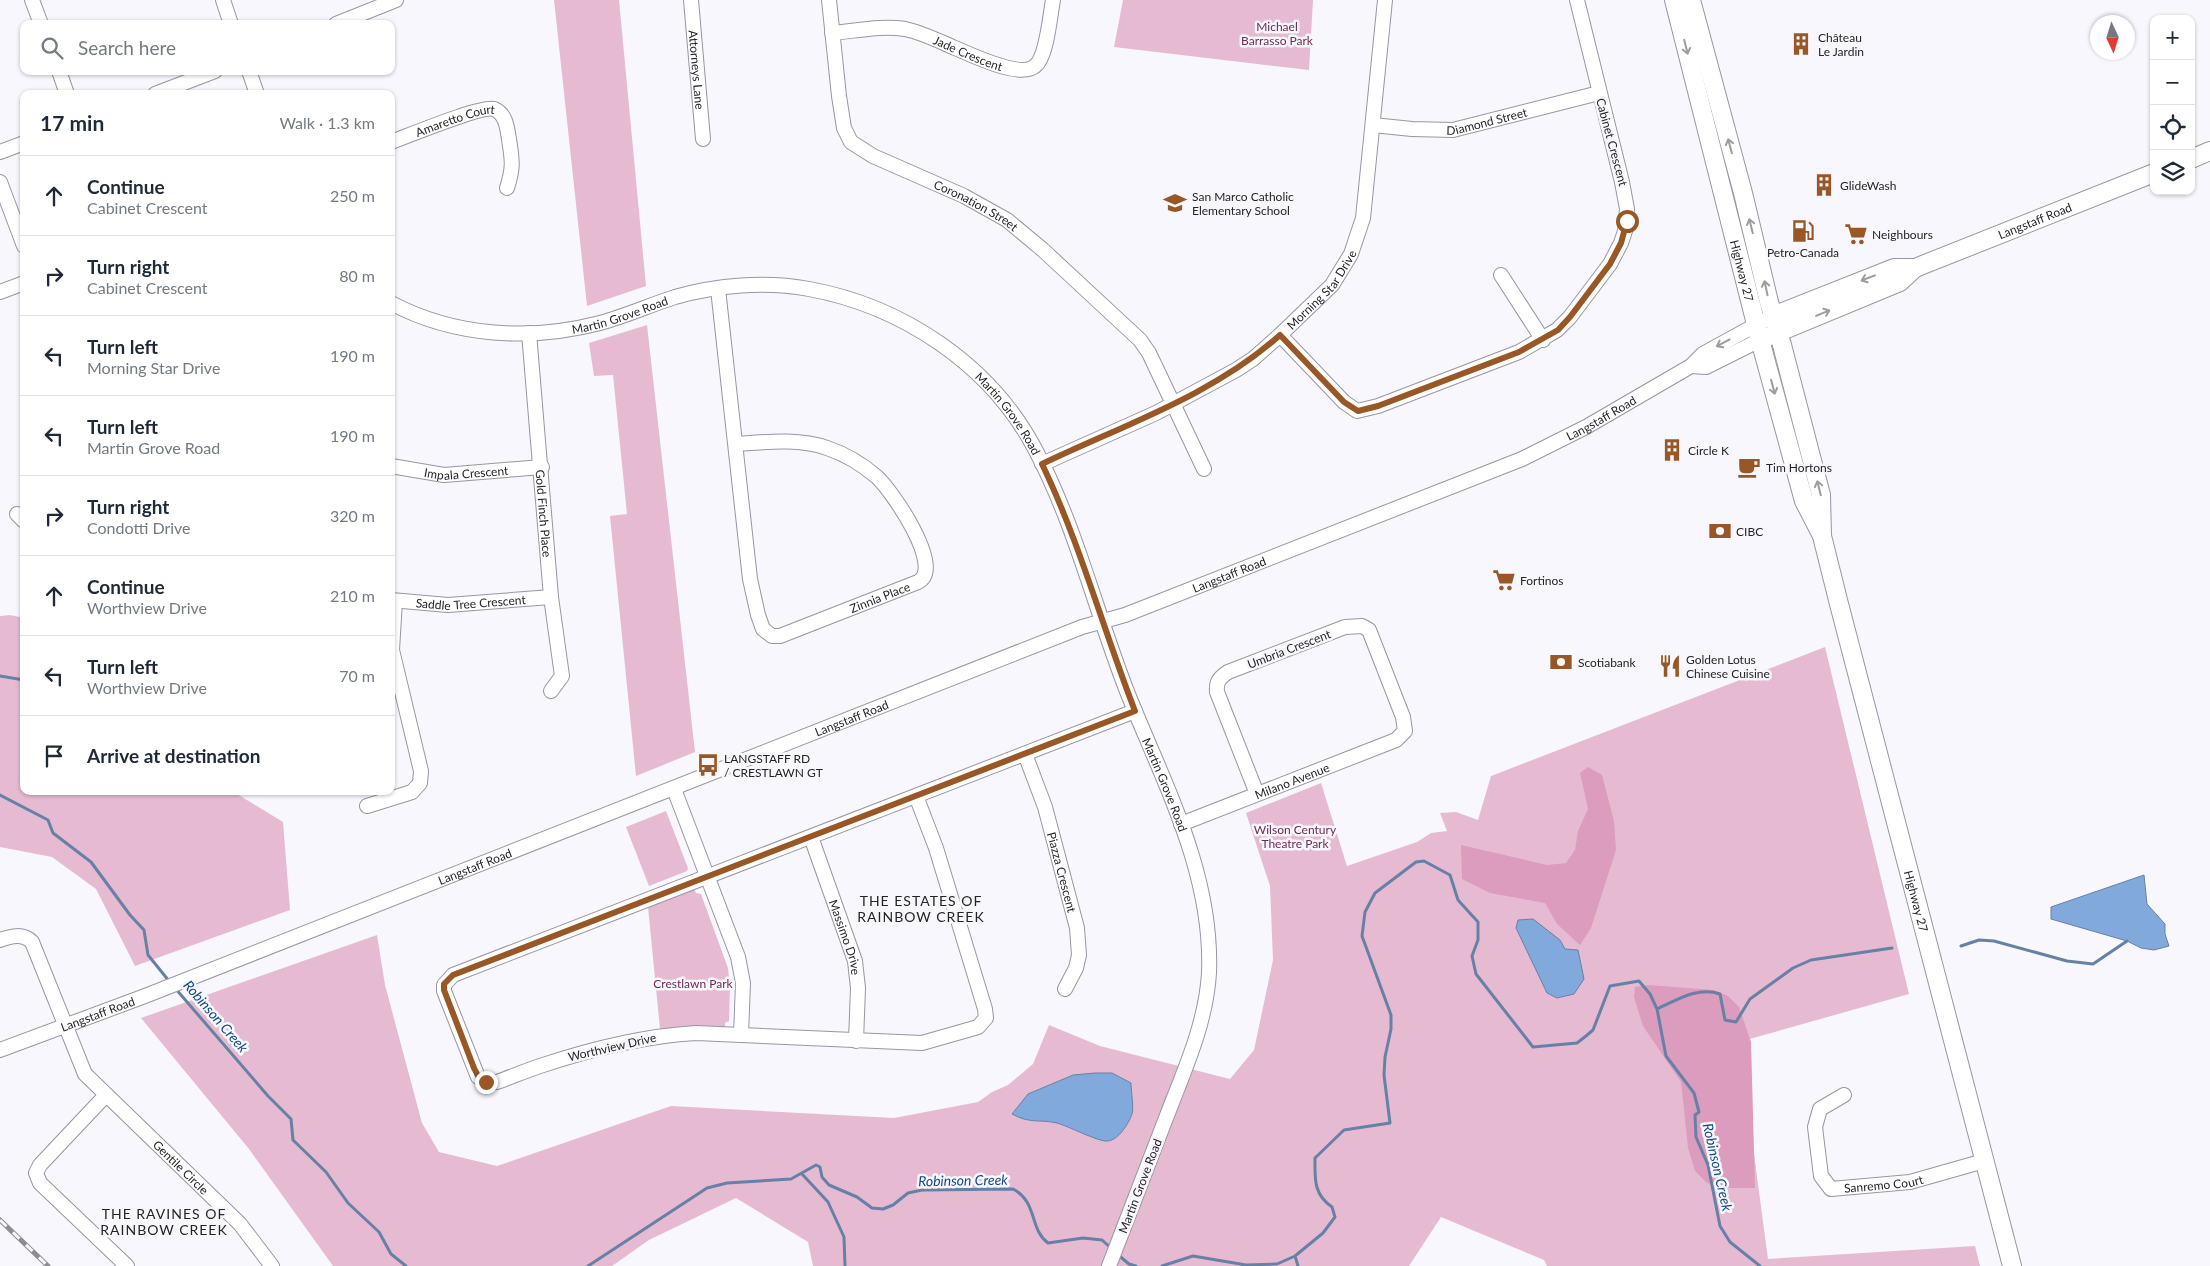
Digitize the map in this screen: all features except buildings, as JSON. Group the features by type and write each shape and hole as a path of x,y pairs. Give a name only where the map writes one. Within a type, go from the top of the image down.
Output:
{"main road":[{"name":"Highway 27","path":"1674,0 1758,332 1804,501 1822,536 2012,1266"},
{"name":"Highway 27","path":"1691,0 1821,495 1822,536"},
{"path":"2195,157 2210,151"},
{"name":"Langstaff Road","path":"1758,332 1776,324 1900,282 1915,268 2150,176"}],"street":[{"path":"32,0 40,20"},
{"path":"223,0 230,20"},
{"path":"346,20 396,0"},
{"name":"Attorneys Lane","path":"691,0 703,139"},
{"name":"Coronation Street","path":"829,0 844,128 851,142 873,156 985,207 1022,232 1140,340 1149,353 1204,469"},
{"name":"Jade Crescent","path":"832,33 885,28 903,29 922,33 989,62 1026,70 1036,66 1042,55 1053,0"},
{"name":"Morning Star Drive","path":"1042,464 1173,404 1236,370 1253,359 1332,285 1351,254 1363,218 1385,0"},
{"name":"Cabinet Crescent","path":"1280,335 1344,402 1358,411 1378,406 1519,352 1558,330 1570,317 1610,264 1625,232 1627,209 1626,196 1577,0"},
{"path":"60,75 66,90"},
{"path":"165,90 205,75"},
{"path":"250,75 256,90"},
{"name":"Diamond Street","path":"1373,125 1412,129 1453,130 1599,93"},
{"name":"Amaretto Court","path":"395,141 475,112 492,108 500,113 506,122 513,168 507,188"},
{"path":"0,152 20,144"},
{"path":"0,182 20,235"},
{"path":"1501,275 1542,340"},
{"path":"0,292 20,284"},
{"name":"Martin Grove Road","path":"395,305 446,325 495,333 529,333 557,331 596,324 679,296 718,289 761,286 804,288 852,299 901,320 946,348 986,382 1012,413 1034,446 1056,494 1135,711 1181,824 1199,877 1205,905 1209,944 1208,978 1198,1032 1109,1266"},
{"name":"Zinnia Place","path":"718,289 749,573 758,615 767,633 780,636 795,631 918,582 925,576 924,560 902,508 877,478 860,465 843,455 811,444 785,441 736,444"},
{"name":"Langstaff Road","path":"0,1050 145,996 1082,627 1125,616 1522,458 1586,427 1692,366 1703,354 1758,332"},
{"name":"Gold Finch Place","path":"529,333 542,467 551,597 562,676 550,691"},
{"name":"Impala Crescent","path":"395,467 444,475 542,467"},
{"name":"Saddle Tree Crescent","path":"395,600 448,605 551,597"},
{"name":"Umbria Crescent","path":"1257,794 1217,692 1216,684 1220,677 1228,672 1345,627 1362,626 1369,630 1373,638 1403,717 1405,731 1402,736"},
{"path":"367,806 412,792 420,783 421,771 396,693"},
{"path":"708,877 1135,711"},
{"name":"Milano Avenue","path":"1181,824 1402,736"},
{"name":"Piazza Crescent","path":"1026,754 1045,806 1078,928 1079,954 1076,968 1065,989"},
{"path":"674,788 742,970 741,1035"},
{"name":"Worthview Drive","path":"708,877 453,975 444,984 444,990 478,1076 486,1082 497,1082 570,1057 653,1037 696,1033 922,1044 978,1026 986,1018 985,1009 939,857 916,796"},
{"name":"Massimo Drive","path":"811,837 855,961 858,988 856,1041"},
{"name":"Gentile Circle","path":"0,940 18,936 28,938 32,942 85,1074 240,1224 272,1266"},
{"path":"106,1095 40,1165 36,1173 40,1183 127,1266"},
{"name":"Sanremo Court","path":"1844,1095 1820,1109 1815,1127 1821,1176 1830,1189 1910,1182 1984,1161"}],"green space":[{"path":"554,0 619,0 646,286 587,306"},
{"name":"Michael Barrasso Park","path":"1123,0 1313,0 1309,70 1114,47"},
{"path":"647,325 695,752 636,776 610,516 627,514 613,375 594,376 589,343"},
{"path":"10,615 20,617 20,795 239,795 283,822 290,910 135,966 96,889 52,857 0,847 0,616"},
{"name":"Wilson Century Theatre Park","path":"1825,647 1909,994 1739,1042 1768,1259 1975,1246 1980,1266 1547,1266 1544,1260 1441,1217 1409,1266 813,1266 808,1242 736,1198 649,1240 612,1266 333,1266 249,1149 141,1018 377,935 385,985 422,1123 439,1152 497,1166 671,1106 894,1118 978,1102 992,1092 1008,1085 1033,1064 1049,1025 1100,1046 1230,1079 1254,1050 1273,960 1270,886 1246,813 1321,783 1347,866 1417,842 1431,833 1447,831 1440,813 1456,812 1478,820 1491,776"},
{"path":"666,811 688,868 687,871 649,886 626,827"},
{"name":"Crestlawn Park","path":"694,889 696,893 701,894 728,968 730,986 729,1021 725,1023 725,1027 660,1029 648,907"}],"shaded area":[{"path":"1588,767 1602,775 1614,821 1616,850 1591,928 1580,945 1557,924 1545,903 1490,893 1462,879 1461,845 1547,865 1566,863 1575,850 1578,831 1588,809 1580,773"},
{"path":"1648,985 1714,990 1728,996 1739,1007 1751,1042 1755,1188 1724,1188 1707,1183 1695,1171 1688,1148 1681,1082 1643,1026 1634,997 1635,987"}],"water":[{"path":"2144,875 2147,904 2165,924 2165,934 2169,946 2154,950 2141,948 2127,941 2051,919 2051,907"},
{"path":"1533,919 1560,940 1565,949 1578,950 1584,979 1574,994 1557,998 1547,993 1516,928 1518,920"},
{"path":"1112,1073 1131,1083 1132,1114 1122,1131 1111,1140 1103,1141 1057,1123 1029,1120 1012,1114 1028,1094 1073,1075"}],"waterway":[{"path":"0,676 20,679"},
{"name":"Robinson Creek","path":"0,795 48,820 53,833 91,862 130,915 144,930 148,955 169,981"},
{"name":"Robinson Creek","path":"1162,1266 1193,1256 1246,1265 1277,1264 1295,1256 1323,1233 1335,1217 1332,1207 1321,1197 1318,1191 1315,1179 1315,1158 1344,1130 1390,1123 1384,1075 1385,1057 1391,1029 1391,1015 1362,936 1365,912 1375,893 1416,862 1424,861 1450,875 1458,900 1478,922 1478,940 1472,956 1476,974 1533,1047 1577,1043 1586,1036 1593,1030 1610,986 1639,981 1650,994 1657,1009 1666,1056 1694,1093 1699,1112 1695,1115 1696,1137 1708,1165 1720,1226 1730,1242 1760,1266"},
{"path":"1961,946 1979,940 1994,941 2067,961 2093,964 2127,941"},
{"path":"1657,1009 1688,995 1712,992 1720,994 1725,1020 1736,1022 1750,999 1793,968 1811,960 1892,948"},
{"name":"Robinson Creek","path":"175,988 268,1096 291,1119 293,1140 326,1172 348,1203 379,1232 391,1254 406,1266"},
{"name":"Robinson Creek","path":"588,1266 707,1188 727,1183 791,1179 816,1165 820,1167 822,1177 829,1185 857,1197 872,1208 883,1209 893,1205 908,1193 922,1190 1013,1189 1021,1194 1026,1201 1038,1230 1048,1243 1083,1238 1102,1240 1111,1248"},
{"path":"802,1174 828,1202 844,1237 845,1266"},
{"name":"Robinson Creek","path":"1117,1254 1129,1264 1136,1266"},
{"path":"1295,1256 1298,1266"}],"railway":[{"path":"0,1220 48,1266"}],"place":[{"name":"Château Le Jardin","path":"1801,44"},
{"name":"GlideWash","path":"1824,185"},
{"name":"San Marco Catholic Elementary School","path":"1175,203"},
{"name":"Petro-Canada","path":"1803,231"},
{"name":"Neighbours","path":"1856,234"},
{"name":"Circle K","path":"1672,450"},
{"name":"Tim Hortons","path":"1749,467"},
{"name":"CIBC","path":"1720,531"},
{"name":"Fortinos","path":"1504,580"},
{"name":"Scotiabank","path":"1561,662"},
{"name":"Golden Lotus Chinese Cuisine","path":"1670,666"},
{"name":"LANGSTAFF RD / CRESTLAWN GT","path":"708,765"}],"district":[{"name":"THE ESTATES OF RAINBOW CREEK","path":"921,908"},
{"name":"THE RAVINES OF RAINBOW CREEK","path":"164,1222"}],"route":[{"path":"486,1082 478,1076 474,1068 444,990 444,984 453,975 1135,711 1094,594 1042,464 1156,413 1216,381 1253,359 1280,335 1344,402 1358,411 1378,406 1519,352 1558,330 1570,317 1616,254 1625,232 1627,221"}]}
